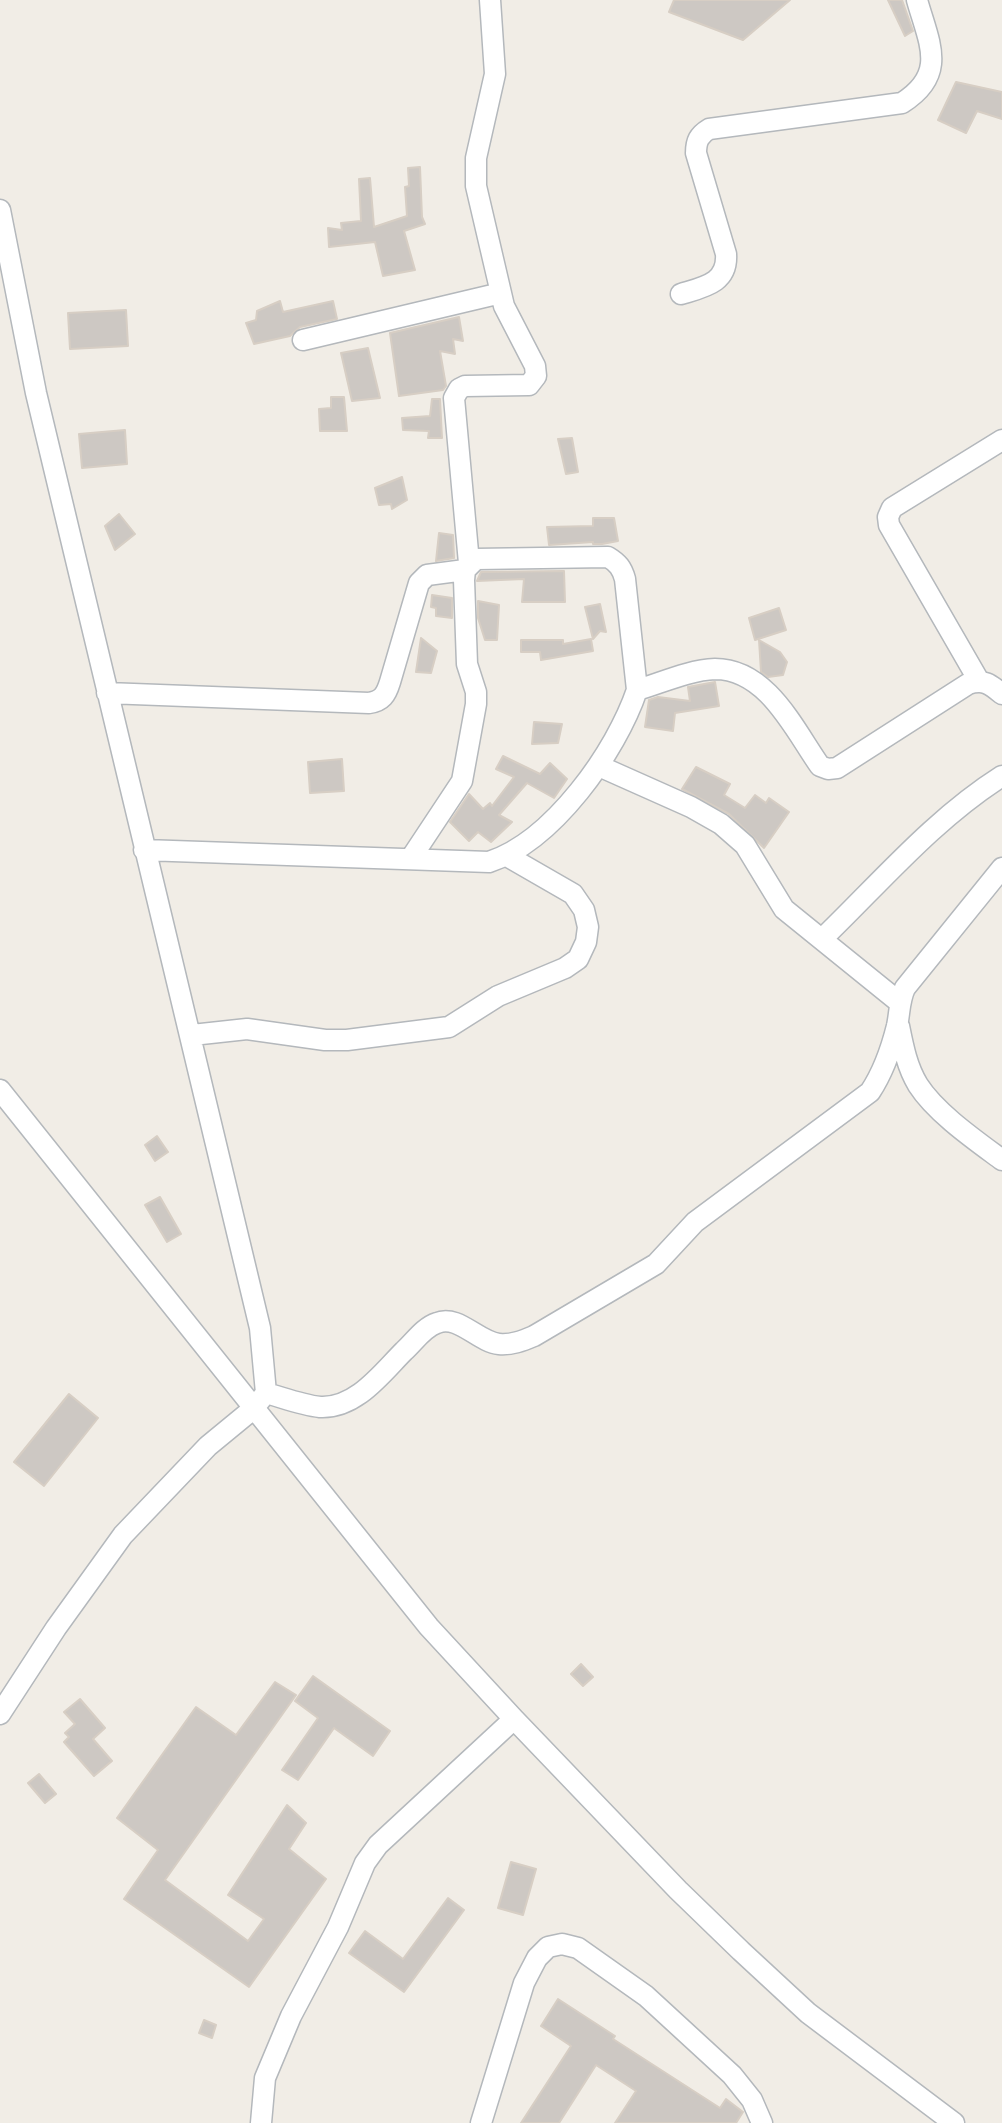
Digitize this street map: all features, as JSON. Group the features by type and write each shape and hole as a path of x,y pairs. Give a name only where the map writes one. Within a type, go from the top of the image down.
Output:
{"street":[{"path":"411,858 462,781 476,692 467,664 467,567 454,398 465,386 529,385 536,376 535,366 509,319 476,186 476,158 495,74 490,0"},
{"path":"681,294 712,285 727,264 696,153 696,142 702,133 723,127 902,103 919,92 930,74 932,53 917,0"},
{"path":"0,210 36,393 260,1328 260,1401"},
{"path":"303,340 501,293"},
{"path":"979,681 889,525 888,517 892,508 1002,440"},
{"path":"107,693 379,702 386,694 419,583 427,575 467,567 476,559 608,557 623,569 637,690 629,713 599,766 542,830 507,856 472,863 411,858 144,850"},
{"path":"637,690 714,669 733,672 768,692 820,766 828,769 837,768 968,684 979,681 990,683 1002,694"},
{"path":"599,766 691,807 721,824 745,845 784,909 822,939 898,1012 905,1053 917,1083 930,1101 1002,1160"},
{"path":"822,939 952,812 1002,776"},
{"path":"192,1035 247,1029 325,1040 347,1040 449,1027 498,996 565,968 578,959 586,942 588,927 584,910 573,894 507,856"},
{"path":"0,1714 56,1628 123,1535 208,1446 260,1401 318,1407 334,1407 346,1402 368,1387 426,1329 438,1322 448,1321 496,1344 515,1344 534,1336 656,1264 695,1222 870,1092 881,1075 905,988 1002,868"},
{"path":"0,1090 260,1401 429,1627 678,1890 741,1951 808,2013 954,2123"},
{"path":"261,2123 265,2078 291,2016 338,1927 365,1863 378,1845 514,1719"},
{"path":"481,2123 524,1983 537,1958 548,1947 562,1944 578,1948 646,1996 732,2075 752,2100 762,2123"}],"building":[{"path":"674,0 790,0 743,40 669,12"},
{"path":"888,0 902,0 913,31 905,36"},
{"path":"956,82 1002,92 1002,119 977,111 966,133 938,120"},
{"path":"420,167 425,224 404,231 415,270 383,276 375,242 329,247 328,228 342,230 341,223 361,221 359,179 370,178 374,227 407,216 405,187 409,186 408,168"},
{"path":"280,301 283,312 333,301 337,319 300,327 290,336 254,344 246,323 256,320 257,311"},
{"path":"126,310 128,346 70,349 68,313"},
{"path":"459,317 463,341 453,339 455,354 440,351 446,386 443,390 399,396 390,333"},
{"path":"368,348 380,398 352,401 341,353"},
{"path":"331,397 344,397 347,431 320,431 319,409 331,408"},
{"path":"432,399 440,399 442,438 428,438 429,431 403,430 402,418 430,416"},
{"path":"125,430 127,464 82,468 79,434"},
{"path":"572,438 578,472 566,474 558,439"},
{"path":"402,477 407,500 392,509 391,504 379,505 375,488"},
{"path":"119,514 135,534 115,550 105,526"},
{"path":"593,518 614,518 618,541 549,545 547,527 593,526"},
{"path":"439,533 453,535 454,558 436,561"},
{"path":"564,571 565,602 522,602 524,579 477,581 481,572"},
{"path":"432,595 452,598 452,618 436,616 436,608 431,607"},
{"path":"478,601 499,605 497,640 485,640 478,618"},
{"path":"600,604 606,632 600,631 593,639 585,607"},
{"path":"779,608 786,630 755,640 749,618"},
{"path":"421,638 437,651 431,673 416,672"},
{"path":"591,639 593,651 541,660 540,652 521,652 521,640 563,640 563,644"},
{"path":"759,640 780,652 787,662 783,675 768,677 761,672"},
{"path":"715,682 719,706 675,713 673,731 645,727 649,700 658,697 690,701 688,687"},
{"path":"534,722 562,724 558,743 532,744"},
{"path":"503,756 540,774 550,763 567,779 554,798 527,783 499,815 512,822 491,842 478,832 469,841 450,822 469,794 483,809 490,803 492,806 514,777 496,769"},
{"path":"342,759 344,791 310,793 308,762"},
{"path":"696,767 730,784 724,795 745,808 755,795 766,803 769,798 789,812 764,848 729,814 682,789"},
{"path":"157,1136 168,1152 155,1161 145,1145"},
{"path":"160,1197 181,1234 167,1242 145,1205"},
{"path":"69,1394 98,1418 44,1486 14,1462"},
{"path":"581,1664 593,1677 583,1686 571,1674"},
{"path":"313,1676 390,1731 373,1756 334,1728 298,1780 282,1770 318,1718 295,1701"},
{"path":"275,1682 296,1695 165,1880 248,1941 264,1919 228,1895 287,1805 306,1823 289,1849 326,1879 249,1987 124,1899 158,1850 117,1818 196,1707 236,1735"},
{"path":"80,1699 105,1728 93,1739 112,1761 94,1776 64,1742 69,1737 65,1733 75,1724 64,1712"},
{"path":"39,1774 56,1794 45,1803 28,1783"},
{"path":"511,1862 536,1869 523,1915 498,1908"},
{"path":"448,1898 464,1910 404,1992 349,1953 365,1931 403,1959"},
{"path":"558,1999 615,2036 613,2039 720,2108 726,2099 743,2112 736,2123 615,2123 636,2091 596,2065 559,2123 521,2123 571,2046 541,2026"},
{"path":"204,2020 216,2025 212,2038 199,2033"}]}
